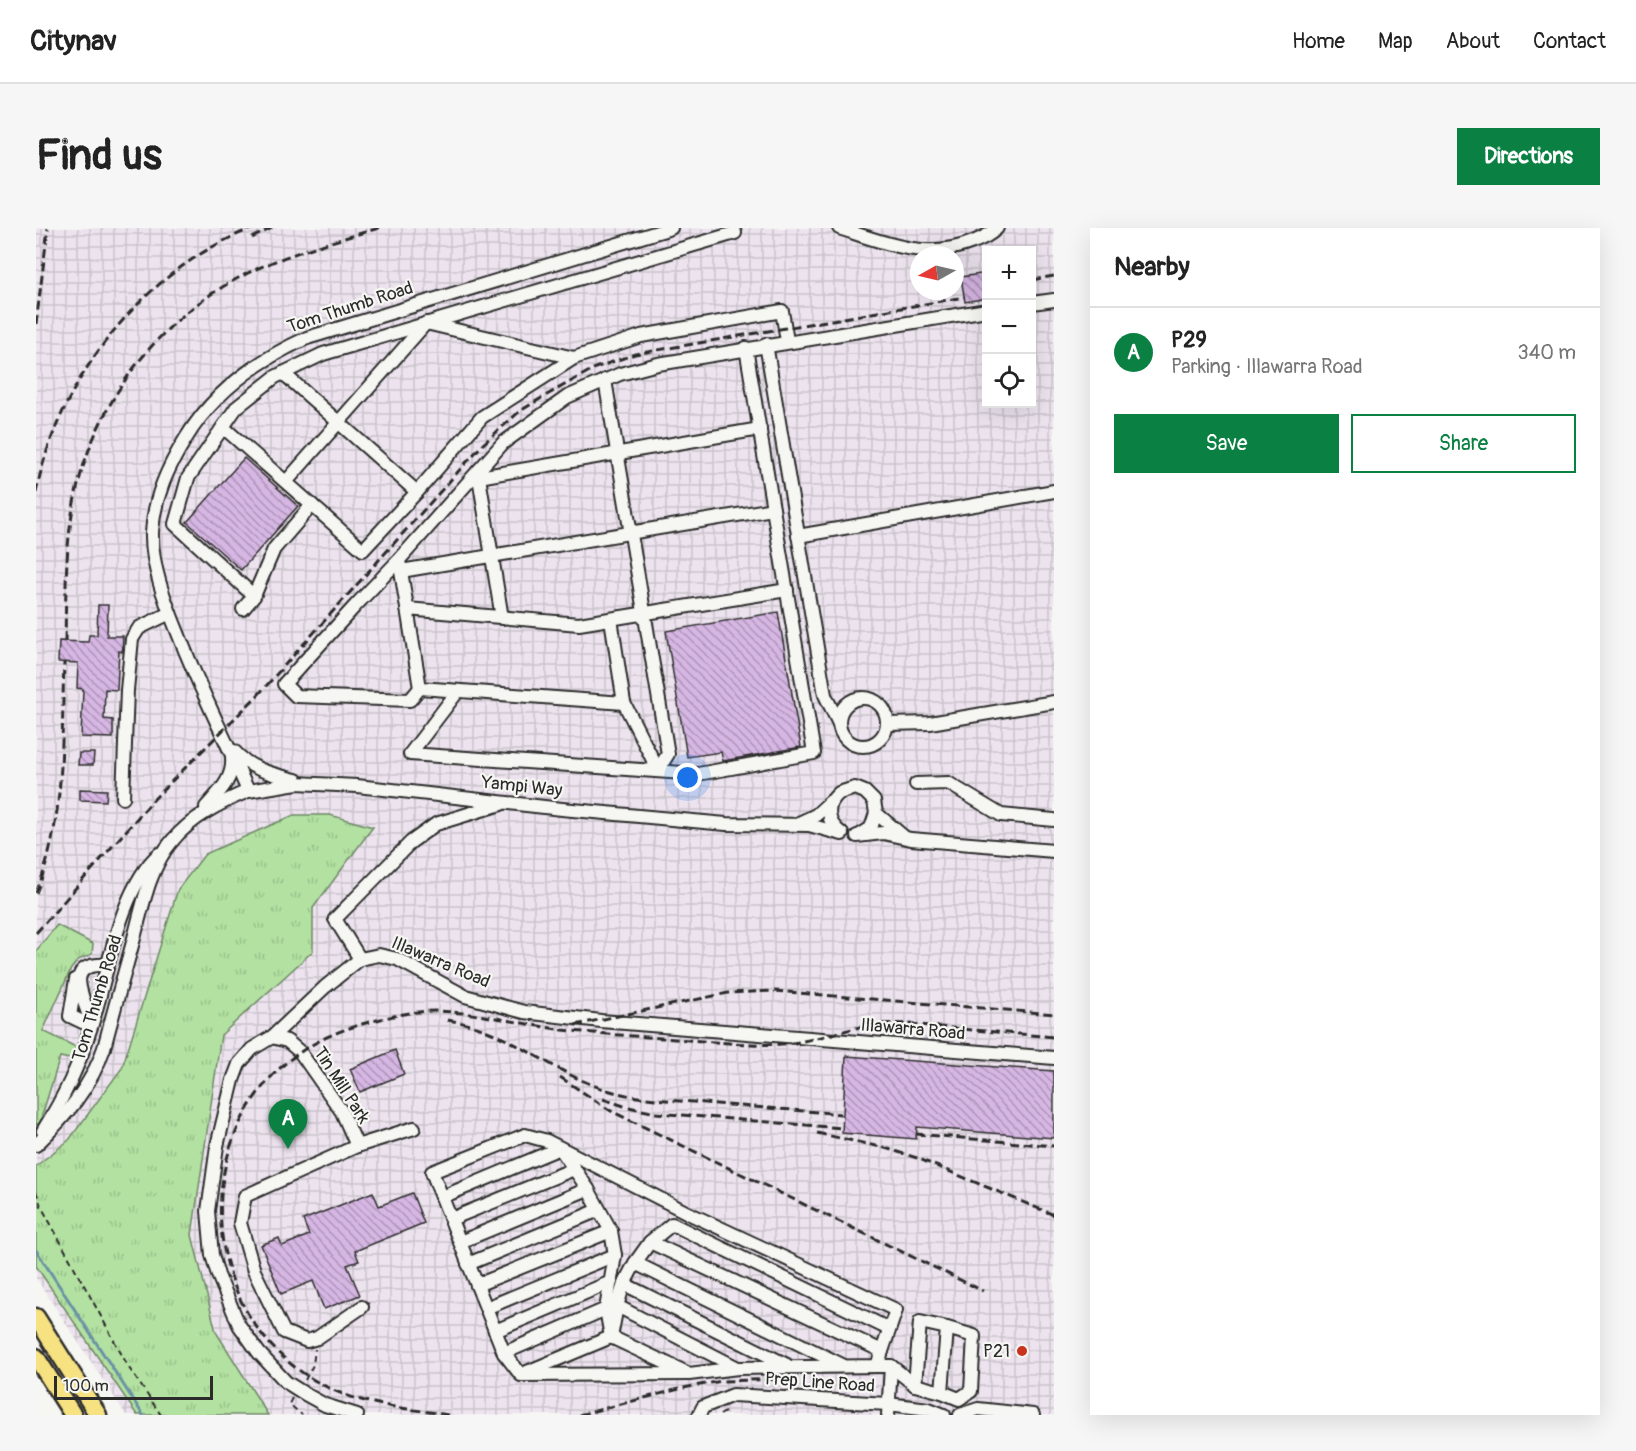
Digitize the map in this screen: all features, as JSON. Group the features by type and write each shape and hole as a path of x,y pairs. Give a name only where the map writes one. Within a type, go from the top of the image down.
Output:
{"main road":[{"path":"36,1317 98,1415"},
{"path":"36,1358 73,1415"}],"street":[{"name":"Tom Thumb Road","path":"36,1144 69,1088 92,1026 121,921 142,876 150,863 191,823 221,802 248,791 200,689 170,613 153,550 153,523 158,495 174,458 190,432 220,396 248,371 282,349 331,329 671,228"},
{"path":"847,229 903,249 932,251 964,246 990,235 997,228"},
{"path":"254,596 175,524 188,478 222,427 236,408 275,377 323,354 735,233"},
{"path":"1036,302 1054,300"},
{"path":"222,427 363,550 482,417 574,358 641,336 782,311 787,341"},
{"path":"400,566 420,688 410,700 296,696 284,684 356,605 400,566 503,443 567,397 620,374 658,364 982,311"},
{"path":"426,323 574,358"},
{"path":"285,482 426,323"},
{"path":"766,345 825,695 844,737 849,742 863,746 876,742 885,731 887,724 886,716 878,703 863,698 855,699 842,709 839,724"},
{"path":"458,691 410,754 698,774 814,753 746,348"},
{"path":"283,373 417,492"},
{"path":"605,380 669,754 658,770"},
{"path":"478,474 618,454 760,429"},
{"path":"478,474 502,618"},
{"path":"798,536 1054,491"},
{"path":"243,609 254,596 274,549 312,505"},
{"path":"400,566 492,556 773,509"},
{"path":"407,609 579,624 787,590"},
{"path":"123,798 127,681 132,639 139,628 170,613"},
{"path":"611,619 624,703 658,770"},
{"path":"420,688 624,703"},
{"path":"887,724 930,723 1054,702"},
{"path":"229,749 255,769 311,784"},
{"path":"191,823 229,779 232,767 229,749"},
{"path":"916,784 948,783 1001,815 1054,820"},
{"name":"Yampi Way","path":"248,791 284,784 357,786 726,824 815,826 857,836 879,833 911,839 1054,851"},
{"name":"Yampi Way","path":"792,825 816,815 844,790 860,789 871,797 876,813 898,832 911,839"},
{"path":"835,796 830,806 829,817 834,827 842,834"},
{"path":"357,1415 325,1405 286,1382 271,1367 239,1324 226,1296 212,1255 208,1211 217,1146 239,1064 246,1055 273,1037 325,987 360,959 335,919 411,842 436,824 505,803"},
{"path":"857,836 871,828 876,813"},
{"name":"Tom Thumb Road","path":"36,1144 64,1116 90,1080 101,1057 148,890 167,847"},
{"name":"Illawarra Road","path":"360,959 379,955 397,959 465,996 524,1012 601,1021 1054,1058"},
{"path":"92,1026 70,1016 75,981 84,969 93,965 108,964 112,973 114,986 110,1024"},
{"path":"84,969 78,978 78,986 92,1026"},
{"name":"Tin Mill Park","path":"273,1037 287,1041 300,1052 342,1112 357,1146 414,1128"},
{"path":"520,1375 504,1353 432,1172 525,1135 560,1148 688,1213 896,1310 877,1366"},
{"path":"357,1146 245,1196 240,1223 254,1271 284,1332 307,1341 317,1338 362,1307"},
{"path":"560,1148 588,1189 611,1231 615,1255 611,1282 611,1337"},
{"path":"442,1197 560,1148"},
{"path":"451,1220 574,1168"},
{"path":"460,1242 588,1189"},
{"path":"468,1264 599,1210"},
{"path":"504,1353 611,1307 635,1263 650,1242 688,1213"},
{"path":"672,1224 889,1329"},
{"path":"477,1285 611,1231"},
{"path":"650,1242 882,1351"},
{"path":"486,1308 615,1255"},
{"path":"635,1263 845,1366"},
{"path":"495,1331 611,1282"},
{"path":"624,1284 791,1367"},
{"path":"611,1307 738,1368"},
{"path":"520,1375 689,1374 738,1368 891,1366 915,1385 942,1392 959,1400 971,1391 974,1336 920,1322 915,1385"},
{"path":"942,1392 947,1328"},
{"path":"520,1375 611,1337 689,1374"},
{"path":"888,1410 891,1366"},
{"name":"Prep Line Road","path":"699,1415 704,1407 733,1395 888,1410 929,1409 944,1415"},
{"path":"960,1415 978,1409 1033,1415"}],"path":[{"path":"36,1191 41,1206 129,1368 160,1415"}],"shaded area":[{"path":"36,228 1054,228 1054,1415 126,1415 36,1278"}],"green space":[{"path":"294,815 330,815 373,827 313,908 313,951 221,1035 192,1235 216,1332 268,1415 137,1415 36,1266 36,1166 69,1140 122,1068 178,889 205,854"},
{"path":"57,925 93,944 92,954 78,960 71,969 43,1031 78,1048 74,1060 60,1057 40,1122 36,1125 36,951"}],"building":[{"path":"982,274 982,299 965,302 964,277"},
{"path":"244,458 298,506 241,570 187,522"},
{"path":"98,605 108,605 107,636 123,636 122,652 119,651 117,690 105,689 104,719 113,720 113,738 81,737 83,689 77,688 78,663 58,662 59,641 88,642 89,635 97,635"},
{"path":"778,612 801,747 723,761 721,752 687,757 666,631"},
{"path":"79,753 94,753 93,765 78,765"},
{"path":"80,789 107,790 106,801 80,800"},
{"path":"395,1050 404,1074 360,1092 350,1069"},
{"path":"846,1056 1054,1071 1054,1138 917,1127 916,1139 842,1133"},
{"path":"373,1192 379,1206 412,1193 424,1223 355,1251 359,1261 347,1265 360,1295 324,1309 313,1281 281,1294 261,1245 279,1238 282,1246 309,1235 303,1220"}],"waterway":[{"path":"36,1250 143,1415"}],"railway":[{"path":"36,324 48,228"},
{"path":"36,493 47,451 64,409 86,370 112,333 142,300 176,271 213,246 253,228"},
{"path":"252,238 272,228"},
{"path":"65,641 68,546 80,476 93,440 110,405 130,373 154,343 212,293 278,260 379,228"},
{"path":"1036,279 1054,276"},
{"path":"36,933 155,798 258,695 482,445 520,411 595,368 635,354 965,297"},
{"path":"36,893 53,837 57,808 62,750 64,663"},
{"path":"575,1025 728,993 774,991 1054,1014"},
{"path":"448,1415 365,1401 321,1384 283,1357 253,1322 241,1301 232,1279 222,1239 221,1199 227,1159 241,1121 253,1101 266,1083 297,1054 315,1043 355,1026 406,1014 435,1011 483,1016 563,1030 758,1044 797,1042 879,1024 915,1024 1054,1037"},
{"path":"447,1020 491,1033 512,1042 572,1076 625,1095 841,1114"},
{"path":"560,1077 611,1111 983,1291"},
{"path":"603,1099 656,1113 842,1128"},
{"path":"817,1133 885,1148 917,1158 1054,1215"},
{"path":"916,1134 1054,1146"},
{"path":"579,1415 683,1388 722,1381 785,1379"}],"place":[{"name":"P29","path":"288,1149"},
{"name":"P21","path":"1022,1351"}]}
